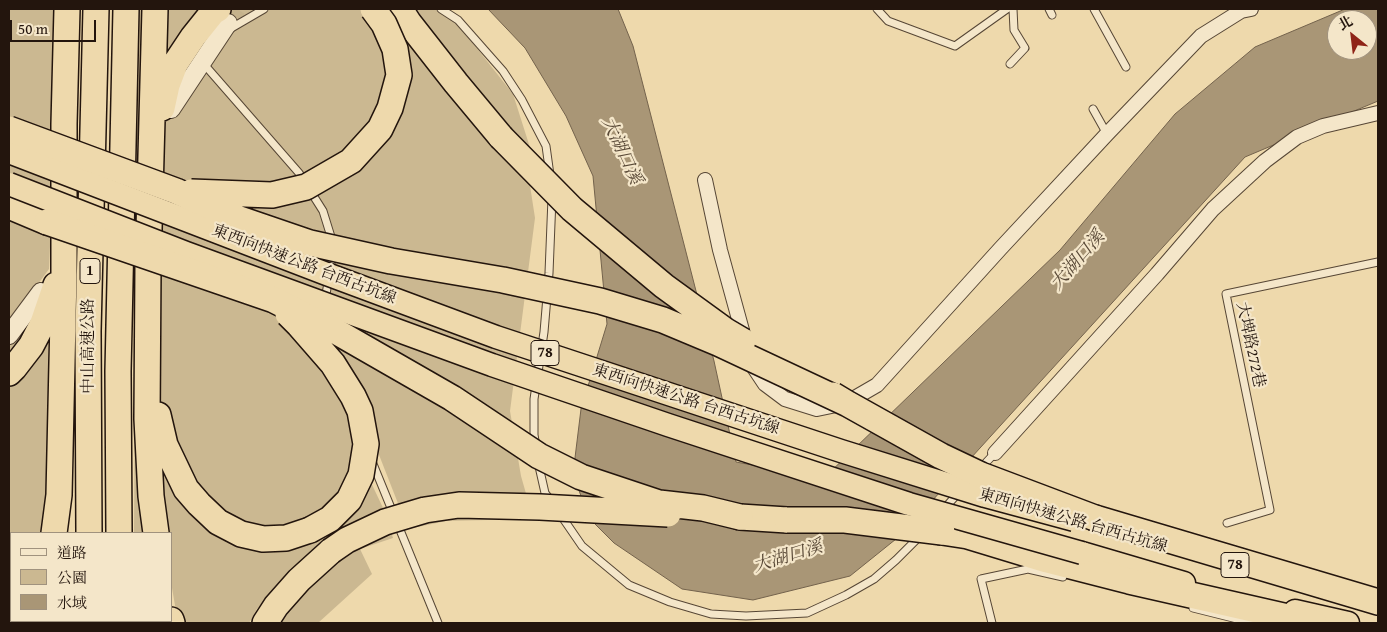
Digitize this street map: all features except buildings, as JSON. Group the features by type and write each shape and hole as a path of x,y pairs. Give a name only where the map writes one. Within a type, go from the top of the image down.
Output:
{"highway":[{"path":"60,9 67,53"},
{"path":"9,373 32,346 43,323 49,286 64,124 67,9"},
{"name":"中山高速公路","path":"89,532 88,330 96,9"},
{"name":"中山高速公路","path":"119,532 118,371 126,9"},
{"path":"155,9 148,266 147,419 151,496 156,532"},
{"path":"176,191 272,195 306,187 351,161 380,129 390,108 399,75 395,50 384,24 373,9"},
{"path":"152,154 167,85 175,64 213,12 222,23"},
{"path":"404,16 501,137 572,209 664,286 726,331 803,375 848,404 941,456 1093,522 1378,602"},
{"path":"10,135 176,191 234,217 310,243 391,261 503,280 590,299 663,320 718,343 848,404"},
{"name":"東西向快速公路 台西古坑線","path":"10,135 315,270 496,336 850,454 985,496 1093,522"},
{"name":"東西向快速公路 台西古坑線","path":"9,184 186,253 464,355 668,426 909,504 1222,593 1348,623"},
{"path":"9,206 55,229"},
{"path":"9,210 55,229 274,300 336,332 452,398 539,456 581,477 659,503 703,508 740,517"},
{"path":"54,532 59,495 64,275 55,229"},
{"path":"148,266 153,296 152,356 156,408 165,445 186,489 199,504 218,522 241,534 263,539 286,538 310,530 330,519 349,500 361,475 366,444 360,411 339,373 299,325 274,300"},
{"path":"265,623 276,606 299,580 331,551 347,540 385,522 425,510 459,504 787,520 845,520 942,532 968,536 1129,582 1314,623"}],"street":[{"path":"704,180 720,250 751,363 765,384 785,399 816,409 846,402 877,384 1107,134 1201,36 1241,11 1251,9"},
{"path":"171,109 202,62 222,23"},
{"path":"995,453 1157,274 1213,209 1265,161 1297,137 1323,126 1378,113"},
{"path":"9,336 49,286"}],"lane":[{"path":"222,23 264,9"},
{"path":"441,9 458,20 503,71 522,100 546,146 552,202 550,273 534,399 534,435 538,464 545,493 582,546 629,585 670,602 711,614 746,616 806,613 846,595 874,579 913,544 995,453"},
{"path":"877,9 888,21 955,46 1007,9"},
{"path":"1010,64 1025,48 1014,30 1013,9"},
{"path":"1094,9 1126,68"},
{"path":"202,62 300,173 322,211 332,240 331,266 324,307"},
{"path":"1093,109 1107,134"},
{"name":"大埤路272巷","path":"1227,523 1270,510 1226,294 1378,262"},
{"path":"322,316 327,333"},
{"path":"331,351 343,389 438,623"},
{"path":"992,623 982,579 1028,568 1067,578"},
{"path":"1182,606 1253,623"}],"green space":[{"path":"9,9 56,9 55,132 49,269 9,320"},
{"path":"137,9 145,9 150,532 134,532"},
{"path":"158,9 207,9 162,66"},
{"path":"231,9 435,9 453,18 513,94 533,157 505,132 414,21 404,26 529,179 535,218 510,411 521,476 529,504 530,519 446,521 408,529 374,442 355,449 385,512 393,538 360,549 372,574 318,623 264,623 298,581 333,555 326,542 290,569 257,609 249,623 178,623 172,588 172,532 163,532 155,486 152,433 177,483 197,511 227,533 267,546 311,539 306,522 286,531 255,533 232,524 206,503 177,460 166,431 159,391 157,276 161,142 171,87 191,49 218,17"},
{"path":"36,312 48,339 50,476 42,532 10,532 10,622 29,623 9,623 9,344"}],"water":[{"name":"大湖口溪","path":"488,9 618,9 633,46 714,361 736,462 824,478 1060,250 1175,114 1255,47 1327,17 1327,60 1377,60 1377,10 1343,10 1378,9 1378,101 1245,157 901,535 850,576 753,600 682,589 614,543 589,518 573,474 581,409 607,324 593,176 566,116 525,48"}],"tunnel":[{"path":"228,23 237,9"},
{"path":"90,222 152,136"}]}
